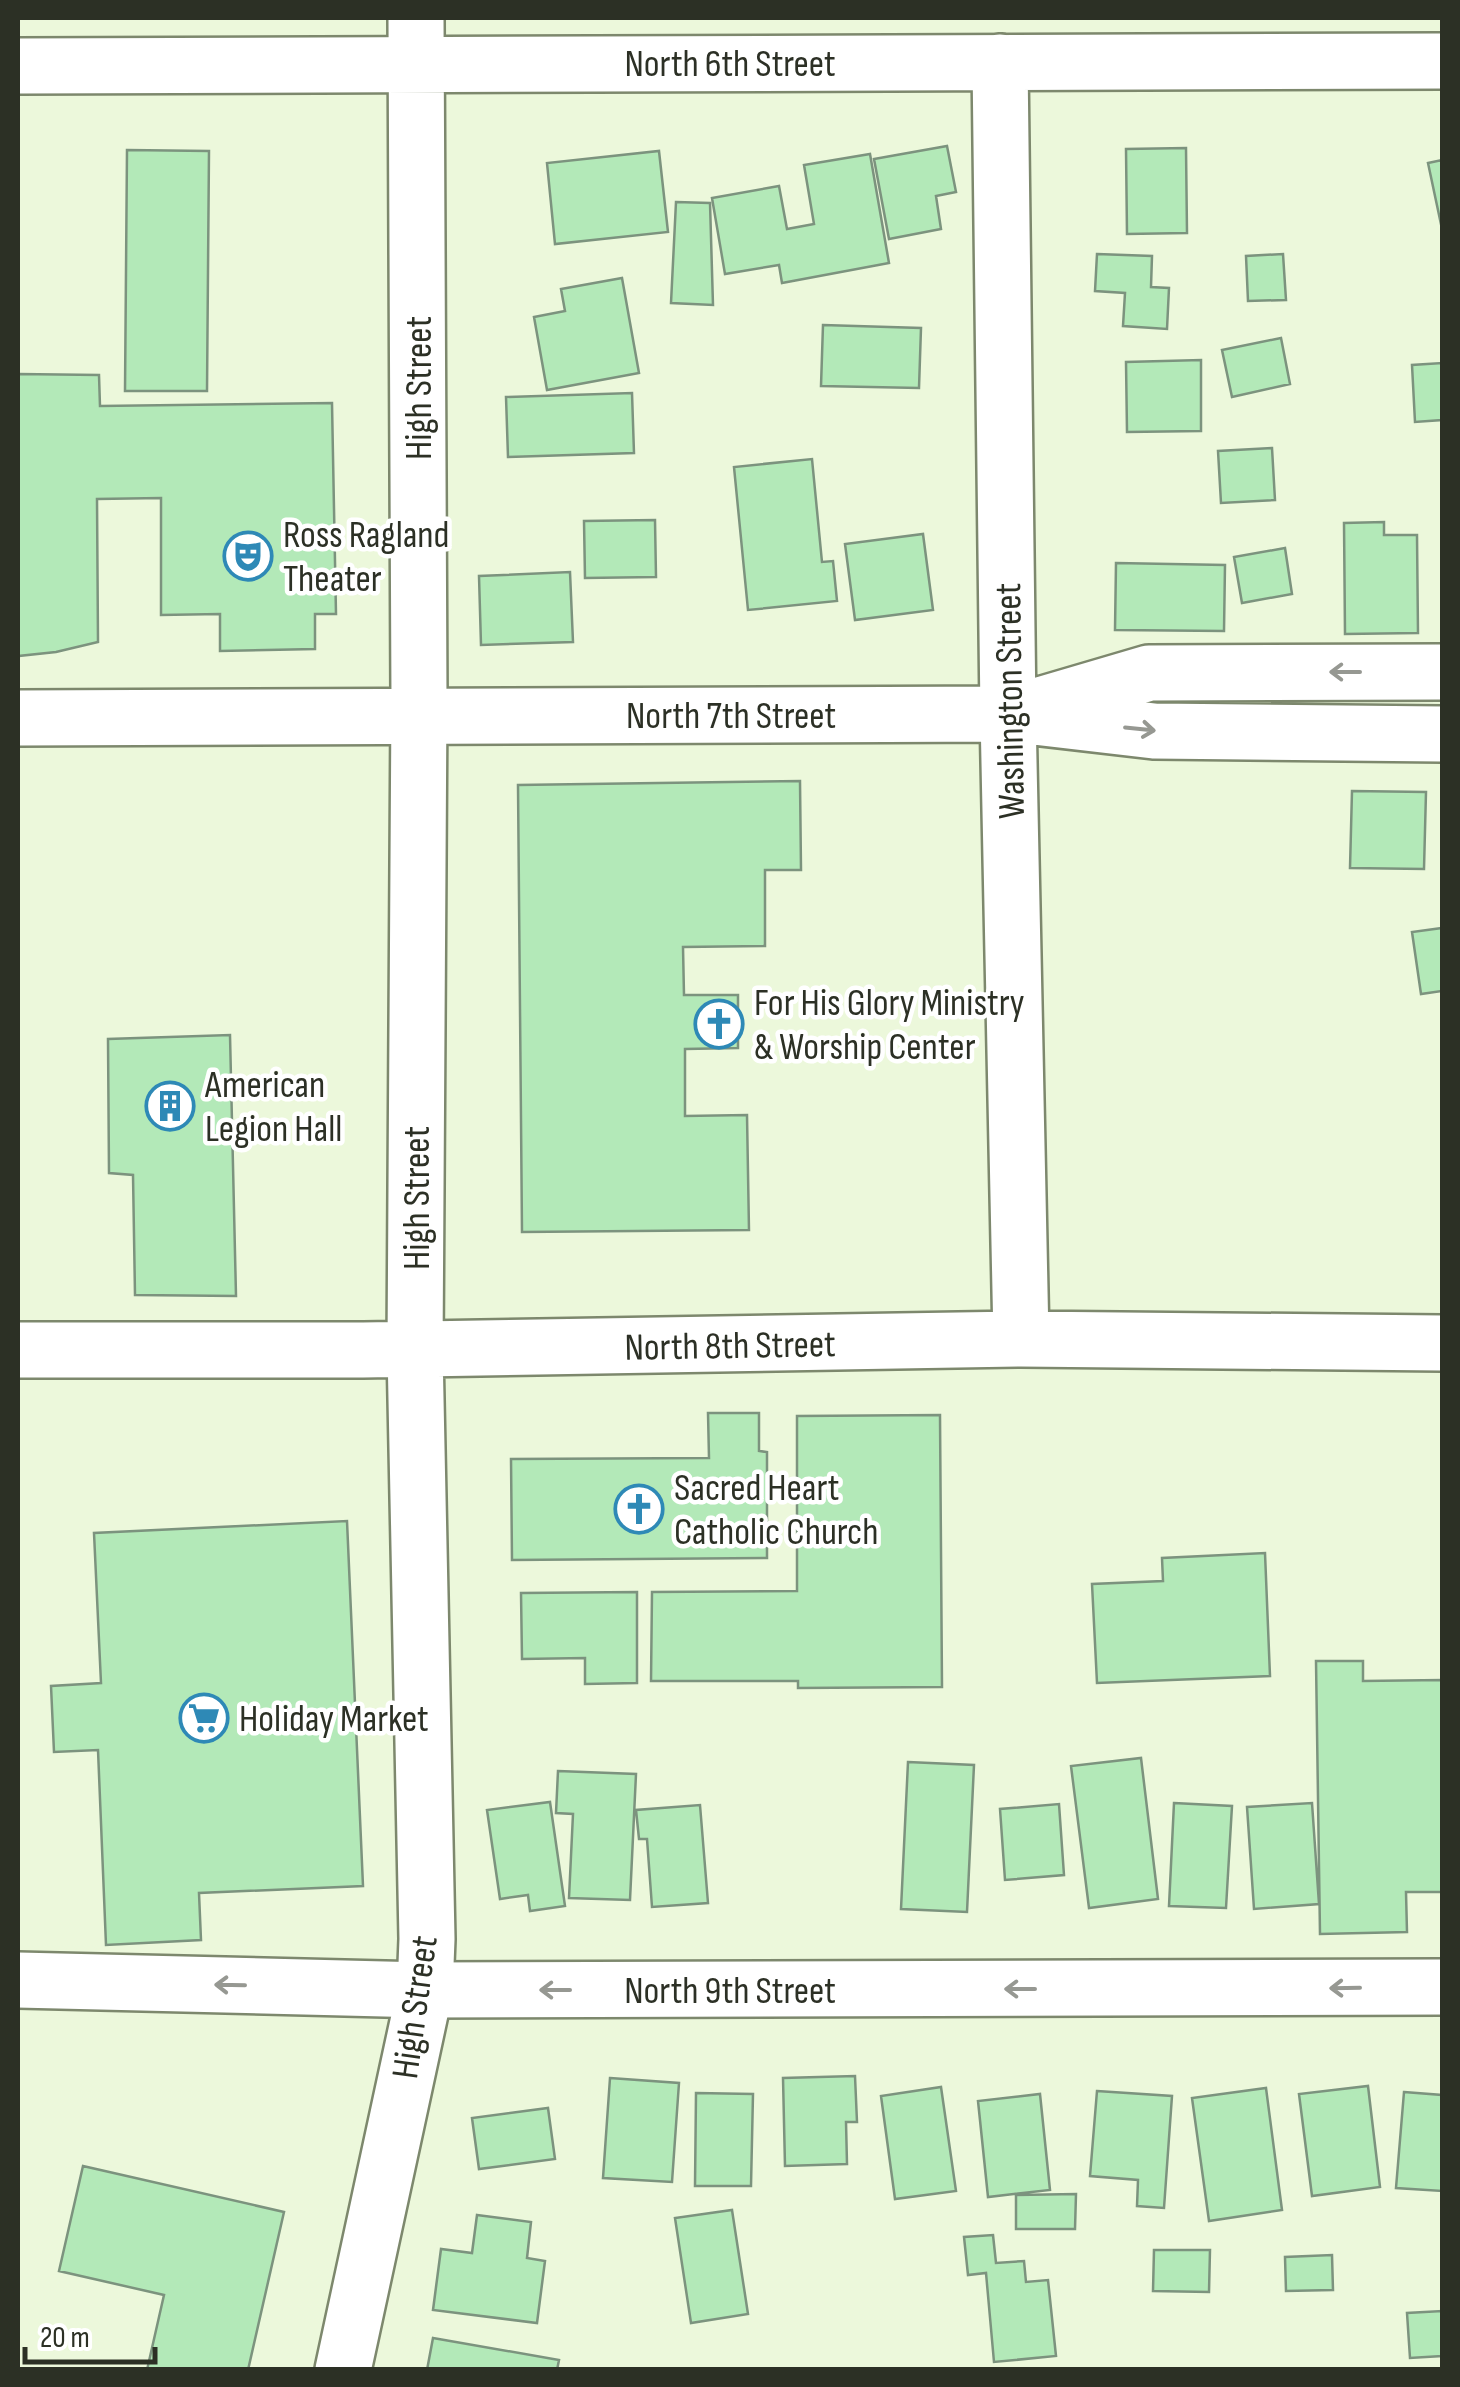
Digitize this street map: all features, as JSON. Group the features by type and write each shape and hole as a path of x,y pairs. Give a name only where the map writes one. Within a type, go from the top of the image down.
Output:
{"street":[{"name":"North 6th Street","path":"18,66 416,41 1000,62 1296,40 1442,61"},
{"name":"High Street","path":"342,2370 425,1990 427,1920 415,1350 419,716 416,41"},
{"name":"Washington Street","path":"1000,62 1008,714 1022,1339"},
{"path":"1008,714 1149,673 1442,672"},
{"name":"North 7th Street","path":"18,718 1008,714 1154,731 1442,734"},
{"name":"North 8th Street","path":"18,1350 415,1350 1022,1339 1442,1343"},
{"name":"North 9th Street","path":"18,1980 425,1990 1442,1987"}],"building":[{"path":"947,146 956,192 936,196 941,229 889,239 874,159"},
{"path":"1186,148 1187,233 1127,234 1126,149"},
{"path":"127,150 209,151 207,391 125,391"},
{"path":"659,151 668,232 555,244 547,163"},
{"path":"870,154 889,263 782,283 779,265 725,274 712,198 779,186 787,229 814,224 804,165"},
{"path":"1442,160 1442,229 1428,163"},
{"path":"676,202 710,203 713,305 671,303"},
{"path":"1097,254 1152,256 1151,287 1169,288 1167,329 1123,326 1125,293 1095,291"},
{"path":"1283,254 1286,300 1248,301 1246,256"},
{"path":"622,278 639,373 547,390 534,317 565,311 561,289"},
{"path":"823,325 921,328 919,388 821,386"},
{"path":"1281,338 1290,384 1232,397 1222,350"},
{"path":"1201,360 1201,431 1127,432 1126,362"},
{"path":"1442,363 1442,420 1415,422 1412,365"},
{"name":"Ross Ragland Theater","path":"18,374 99,375 100,406 332,403 336,614 315,614 315,649 220,651 220,614 161,615 161,498 97,499 98,642 18,656"},
{"path":"632,393 634,453 508,457 506,397"},
{"path":"1272,448 1275,500 1221,503 1218,451"},
{"path":"812,459 822,562 833,561 837,601 748,610 734,467"},
{"path":"655,520 656,577 585,578 584,521"},
{"path":"1384,522 1384,535 1417,535 1418,633 1345,634 1344,523"},
{"path":"923,534 933,610 855,620 845,544"},
{"path":"1285,548 1292,594 1242,603 1234,557"},
{"path":"1116,563 1225,565 1224,631 1115,630"},
{"path":"570,572 573,642 481,645 479,576"},
{"path":"800,781 801,870 765,870 765,946 683,947 684,995 738,995 738,1048 685,1049 685,1116 747,1115 749,1230 522,1232 518,785"},
{"path":"1352,791 1426,792 1424,869 1350,868"},
{"path":"1442,928 1442,991 1421,994 1412,932"},
{"name":"American Legion Hall","path":"230,1035 236,1296 135,1295 133,1175 109,1173 108,1039"},
{"name":"Sacred Heart Catholic Church","path":"708,1413 759,1413 759,1451 767,1452 767,1558 512,1560 511,1459 709,1458"},
{"path":"940,1415 942,1687 798,1688 798,1681 651,1681 652,1592 797,1591 797,1416"},
{"name":"Holiday Market","path":"347,1521 363,1886 199,1893 201,1940 106,1945 98,1750 54,1752 51,1686 101,1683 94,1533"},
{"path":"1265,1553 1270,1676 1097,1683 1092,1584 1163,1581 1162,1558"},
{"path":"637,1592 637,1683 585,1684 585,1658 522,1659 521,1593"},
{"path":"1316,1661 1363,1661 1363,1681 1442,1680 1442,1892 1406,1892 1407,1932 1320,1934"},
{"path":"1141,1758 1158,1899 1089,1908 1071,1766"},
{"path":"908,1762 974,1765 967,1912 901,1909"},
{"path":"558,1771 636,1774 630,1900 569,1898 573,1814 556,1813"},
{"path":"550,1802 565,1906 530,1911 528,1895 500,1899 487,1810"},
{"path":"1174,1803 1232,1806 1226,1908 1169,1906"},
{"path":"1312,1803 1319,1904 1254,1909 1247,1807"},
{"path":"1059,1804 1064,1875 1005,1880 1000,1809"},
{"path":"700,1805 708,1903 652,1907 647,1839 639,1839 636,1810"},
{"path":"855,2076 857,2122 846,2122 847,2164 785,2166 783,2078"},
{"path":"610,2078 679,2083 672,2182 603,2178"},
{"path":"1368,2086 1380,2187 1312,2196 1299,2094"},
{"path":"941,2087 956,2191 895,2199 881,2096"},
{"path":"1266,2088 1282,2210 1209,2221 1192,2098"},
{"path":"1097,2091 1172,2096 1164,2208 1137,2206 1138,2180 1090,2176"},
{"path":"1404,2092 1442,2095 1442,2191 1396,2188"},
{"path":"696,2093 753,2094 751,2186 695,2186"},
{"path":"1040,2094 1050,2190 988,2197 978,2101"},
{"path":"548,2108 555,2159 479,2169 472,2118"},
{"path":"83,2166 284,2212 248,2370 147,2370 164,2295 59,2271"},
{"path":"1076,2194 1075,2229 1016,2229 1016,2195"},
{"path":"732,2210 748,2314 691,2323 675,2218"},
{"path":"477,2215 531,2222 527,2258 545,2261 537,2323 433,2310 441,2249 472,2253"},
{"path":"993,2235 996,2263 1024,2261 1026,2282 1048,2280 1056,2356 994,2362 986,2273 968,2275 964,2237"},
{"path":"1154,2250 1210,2250 1209,2292 1153,2291"},
{"path":"1332,2255 1333,2290 1286,2291 1285,2257"},
{"path":"1442,2311 1442,2356 1410,2358 1407,2313"},
{"path":"433,2338 559,2360 557,2370 427,2370"}],"place":[{"name":"Ross Ragland Theater","path":"248,556"},
{"name":"For His Glory Ministry & Worship Center","path":"719,1024"},
{"name":"American Legion Hall","path":"170,1106"},
{"name":"Sacred Heart Catholic Church","path":"639,1509"},
{"name":"Holiday Market","path":"204,1718"}]}
